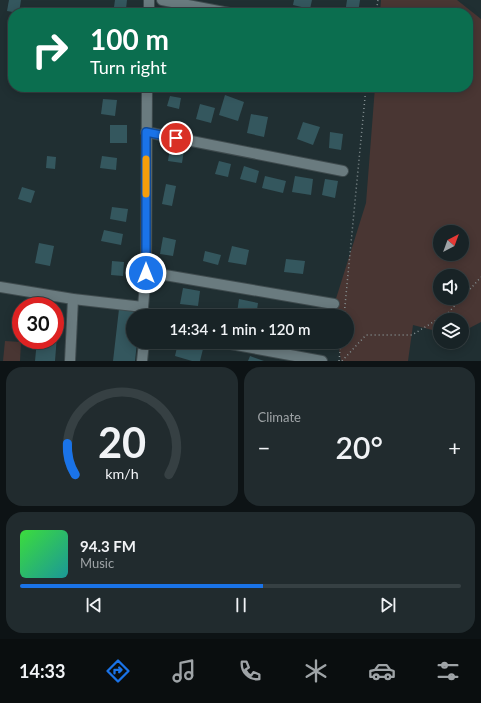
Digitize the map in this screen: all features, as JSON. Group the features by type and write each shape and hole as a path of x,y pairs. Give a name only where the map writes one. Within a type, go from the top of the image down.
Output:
{"street":[{"path":"162,0 203,8"},
{"path":"144,309 146,273 147,92"},
{"path":"146,132 343,171"},
{"path":"146,273 334,304"},
{"path":"0,287 132,309"},
{"path":"70,361 73,299"},
{"path":"142,361 143,349"},
{"path":"258,349 322,361"}],"path":[{"path":"345,309 366,92"},
{"path":"469,290 481,277"},
{"path":"341,361 366,334 412,335 448,313 455,305"},
{"path":"341,349 341,361"}],"shaded area":[{"path":"381,0 457,0 467,8 380,8"},
{"path":"473,13 481,19 481,322 469,328 469,313 433,313 433,330 413,325 408,361 341,361 339,349 354,349 354,309 334,309 334,305 366,203 375,92 473,92"},
{"path":"5,341 12,341 12,349 21,349 20,361 3,361"}],"building":[{"path":"9,0 21,0 20,8 8,8 7,11"},
{"path":"115,0 127,0 126,8 114,7"},
{"path":"294,0 312,0 310,8 293,5"},
{"path":"347,0 360,0 359,8 346,8"},
{"path":"225,95 244,102 238,121 219,115"},
{"path":"170,96 181,98 179,109 167,106"},
{"path":"103,99 117,100 115,116 101,114"},
{"path":"200,104 215,108 211,123 196,119"},
{"path":"251,114 268,117 264,137 247,133"},
{"path":"303,122 320,127 313,145 297,139"},
{"path":"110,125 127,125 127,143 110,143"},
{"path":"330,132 343,134 341,150 329,148"},
{"path":"170,148 184,150 182,163 168,161"},
{"path":"47,156 56,157 55,169 46,168"},
{"path":"102,156 117,158 116,170 100,168"},
{"path":"219,161 231,164 228,177 215,174"},
{"path":"244,166 259,171 256,183 240,179"},
{"path":"265,176 286,181 283,193 262,188"},
{"path":"295,176 313,179 311,195 292,192"},
{"path":"325,179 338,181 335,198 322,195"},
{"path":"166,184 176,186 172,206 162,204"},
{"path":"22,187 35,191 31,203 18,199"},
{"path":"112,207 128,209 126,222 110,219"},
{"path":"104,230 123,234 121,245 101,241"},
{"path":"163,237 176,240 173,256 160,254"},
{"path":"39,243 54,246 50,266 35,263"},
{"path":"232,246 249,250 246,265 228,262"},
{"path":"205,251 221,255 218,265 203,261"},
{"path":"286,259 305,261 303,274 284,272"},
{"path":"112,261 124,262 123,276 111,275"},
{"path":"183,288 200,291 198,306 180,304"},
{"path":"239,299 258,303 257,309 238,309"},
{"path":"119,309 126,310 126,349 136,349 135,361 113,361"},
{"path":"36,349 56,349 55,361 35,361"},
{"path":"177,349 203,349 200,361 192,361 175,356"},
{"path":"250,356 264,361 248,361"}],"slow traffic":[{"path":"146,159 146,194"}],"route":[{"path":"146,273 146,132 176,138"}]}
